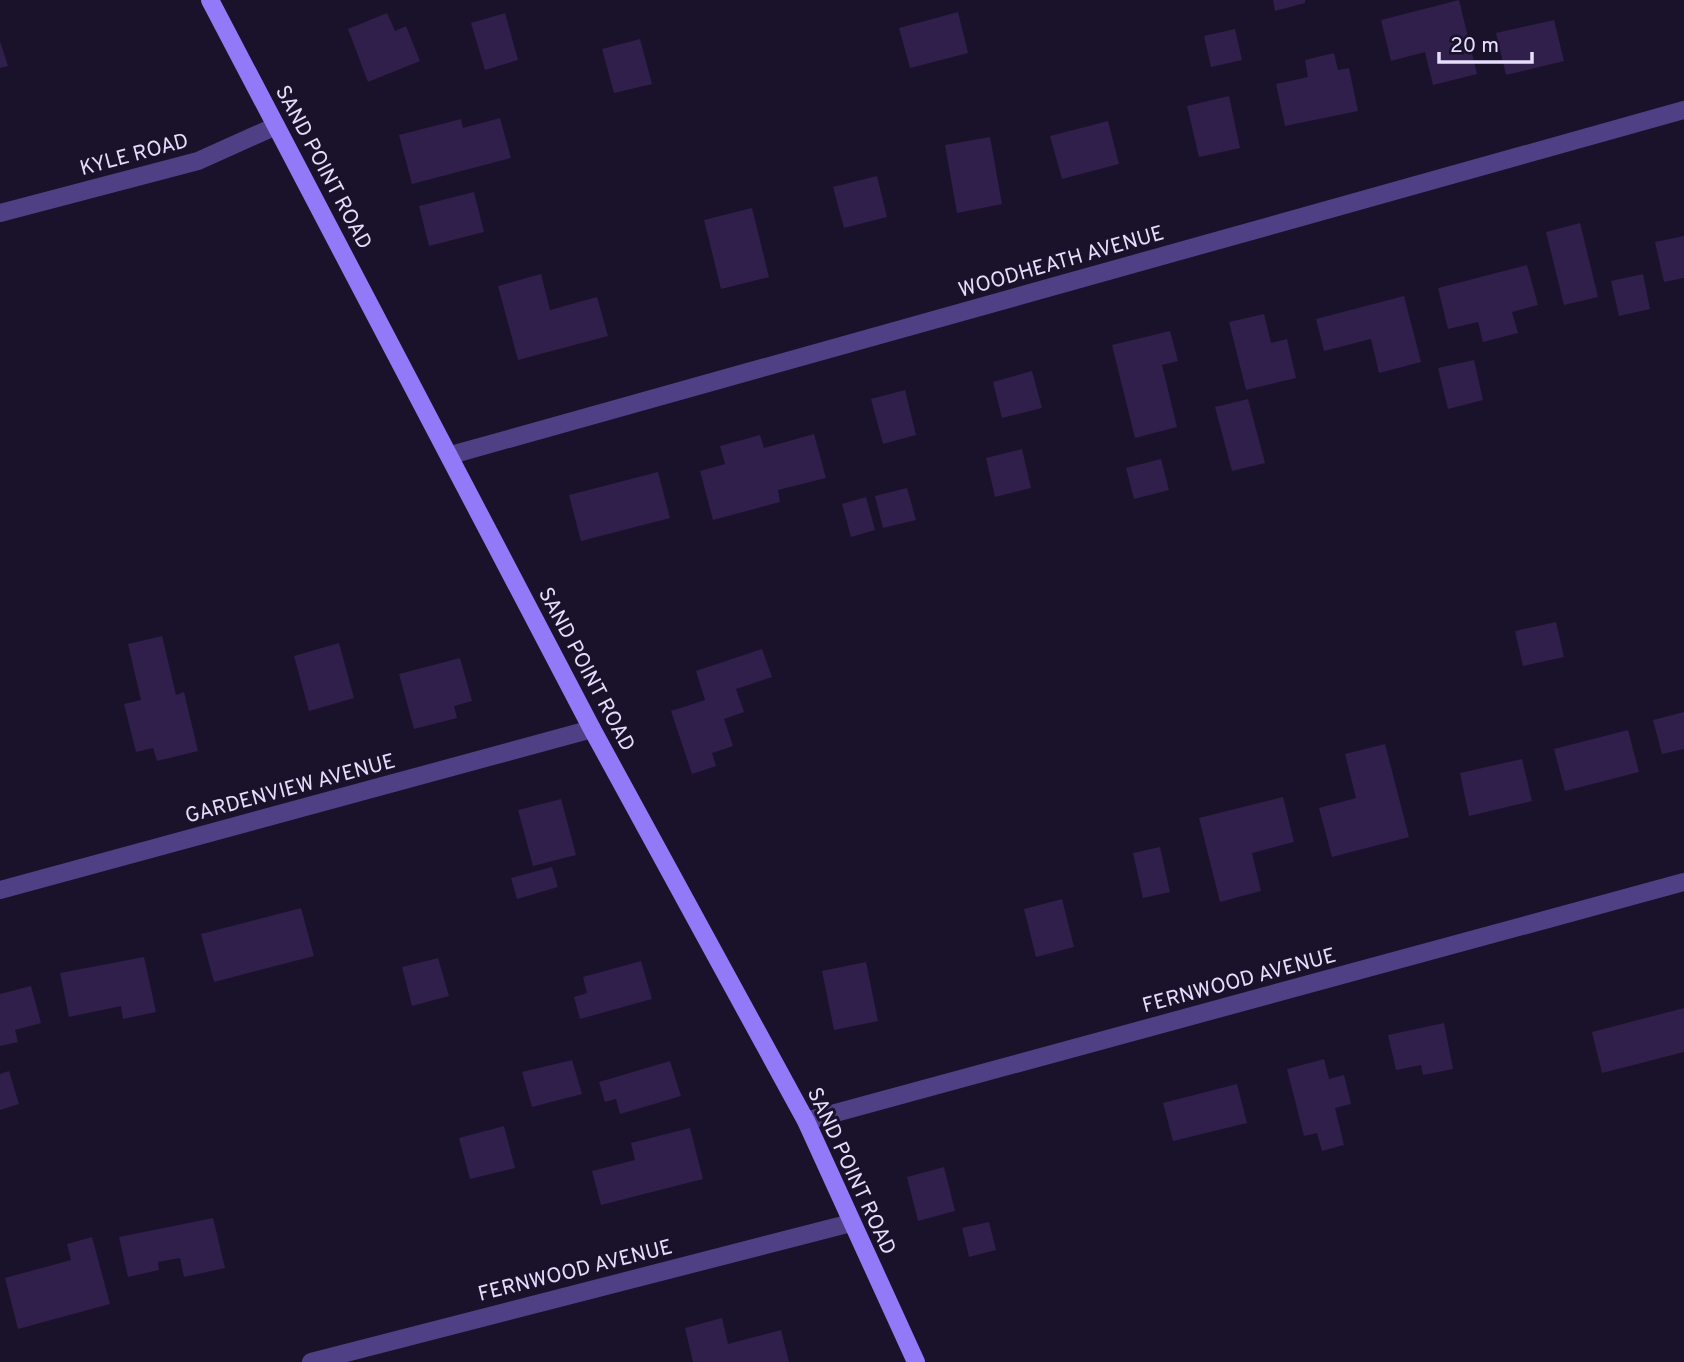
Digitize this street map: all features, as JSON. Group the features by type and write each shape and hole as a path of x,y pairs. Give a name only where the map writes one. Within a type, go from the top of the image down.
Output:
{"street":[{"name":"SAND POINT ROAD","path":"210,0 451,455 592,729 806,1121 916,1362"},
{"name":"WOODHEATH AVENUE","path":"451,455 1684,110"},
{"name":"KYLE ROAD","path":"0,213 198,161 276,126"},
{"name":"GARDENVIEW AVENUE","path":"0,890 592,729"},
{"name":"FERNWOOD AVENUE","path":"806,1121 1684,882"},
{"name":"FERNWOOD AVENUE","path":"311,1362 851,1223"}],"building":[{"path":"1273,0 1305,0 1305,3 1275,11"},
{"path":"1459,0 1477,74 1433,85 1425,52 1391,61 1381,20"},
{"path":"958,12 968,53 910,68 899,28"},
{"path":"387,13 395,31 406,26 420,61 368,82 348,29"},
{"path":"505,13 518,60 485,70 471,23"},
{"path":"1554,20 1564,61 1506,75 1496,33"},
{"path":"1235,29 1242,60 1211,67 1204,36"},
{"path":"640,39 652,84 614,93 602,49"},
{"path":"0,41 8,66 0,68"},
{"path":"1334,53 1338,70 1349,68 1358,111 1285,126 1276,84 1308,77 1305,60"},
{"path":"1229,96 1240,148 1199,157 1187,106"},
{"path":"500,118 511,158 412,184 399,135 461,119 463,128"},
{"path":"1108,121 1119,164 1062,179 1050,136"},
{"path":"990,137 1002,204 957,213 945,145"},
{"path":"877,176 887,217 844,228 833,187"},
{"path":"474,192 484,232 429,246 419,206"},
{"path":"752,208 769,277 721,289 704,220"},
{"path":"1580,223 1598,297 1564,305 1546,232"},
{"path":"1684,236 1684,278 1664,282 1655,242"},
{"path":"1527,265 1538,305 1512,312 1518,333 1483,342 1478,322 1448,329 1438,288"},
{"path":"541,274 550,310 597,297 608,336 518,360 498,286"},
{"path":"1643,274 1650,309 1619,316 1611,281"},
{"path":"1404,296 1421,362 1379,373 1371,339 1324,351 1316,319"},
{"path":"1264,314 1271,343 1287,339 1296,378 1246,390 1229,322"},
{"path":"1170,331 1178,361 1162,365 1177,427 1135,438 1112,345"},
{"path":"1474,360 1483,400 1448,409 1438,368"},
{"path":"1032,371 1042,408 1002,418 993,382"},
{"path":"905,390 916,435 883,444 871,399"},
{"path":"1248,399 1265,463 1232,471 1215,407"},
{"path":"814,434 826,478 778,490 780,502 713,520 700,471 725,464 720,446 760,435 764,448"},
{"path":"1022,449 1031,488 995,497 986,458"},
{"path":"1161,459 1169,490 1134,499 1126,468"},
{"path":"658,472 670,518 581,541 569,495"},
{"path":"907,488 916,520 883,528 875,496"},
{"path":"866,497 875,530 851,537 842,504"},
{"path":"1556,622 1564,657 1523,666 1515,631"},
{"path":"162,636 176,695 184,692 198,751 157,761 153,748 136,752 124,704 141,700 128,644"},
{"path":"339,643 354,698 309,711 294,656"},
{"path":"762,649 772,677 736,689 744,712 724,719 733,746 712,753 716,766 692,774 671,711 705,700 696,671"},
{"path":"460,658 472,701 454,706 457,718 414,729 399,674"},
{"path":"1684,712 1684,749 1662,754 1653,720"},
{"path":"1628,730 1639,772 1565,791 1554,749"},
{"path":"1385,744 1409,837 1332,857 1319,808 1356,798 1345,754"},
{"path":"1522,759 1532,801 1469,816 1460,773"},
{"path":"1283,797 1294,842 1252,853 1261,891 1220,902 1199,818"},
{"path":"561,799 576,855 533,866 518,810"},
{"path":"1160,847 1170,892 1143,898 1133,853"},
{"path":"552,867 558,887 517,899 511,878"},
{"path":"1062,899 1074,947 1036,957 1024,909"},
{"path":"301,908 314,956 214,982 201,934"},
{"path":"144,957 156,1012 123,1019 121,1006 69,1017 60,973"},
{"path":"438,958 449,996 412,1006 402,967"},
{"path":"641,961 652,999 580,1019 574,997 587,993 583,977"},
{"path":"866,962 878,1021 834,1030 822,971"},
{"path":"31,986 41,1023 15,1030 18,1042 0,1046 0,994"},
{"path":"1684,1008 1684,1052 1602,1073 1592,1032"},
{"path":"1444,1023 1453,1069 1423,1075 1421,1065 1396,1070 1388,1035"},
{"path":"1324,1059 1329,1079 1344,1075 1351,1104 1335,1108 1344,1145 1322,1151 1317,1133 1304,1136 1287,1069"},
{"path":"572,1060 582,1094 532,1107 522,1072"},
{"path":"670,1061 681,1096 620,1114 616,1099 605,1102 599,1082"},
{"path":"9,1071 19,1104 0,1110 0,1074"},
{"path":"1237,1084 1247,1123 1173,1141 1163,1103"},
{"path":"504,1126 515,1168 470,1179 459,1138"},
{"path":"690,1128 703,1179 601,1205 592,1171 635,1160 631,1143"},
{"path":"944,1167 955,1211 918,1221 907,1177"},
{"path":"213,1218 225,1268 184,1277 180,1258 158,1262 159,1270 128,1277 119,1237"},
{"path":"989,1222 996,1250 969,1257 962,1228"},
{"path":"92,1237 110,1304 18,1329 5,1278 71,1260 67,1244"},
{"path":"722,1318 728,1344 781,1330 789,1362 693,1362 685,1328"}]}
